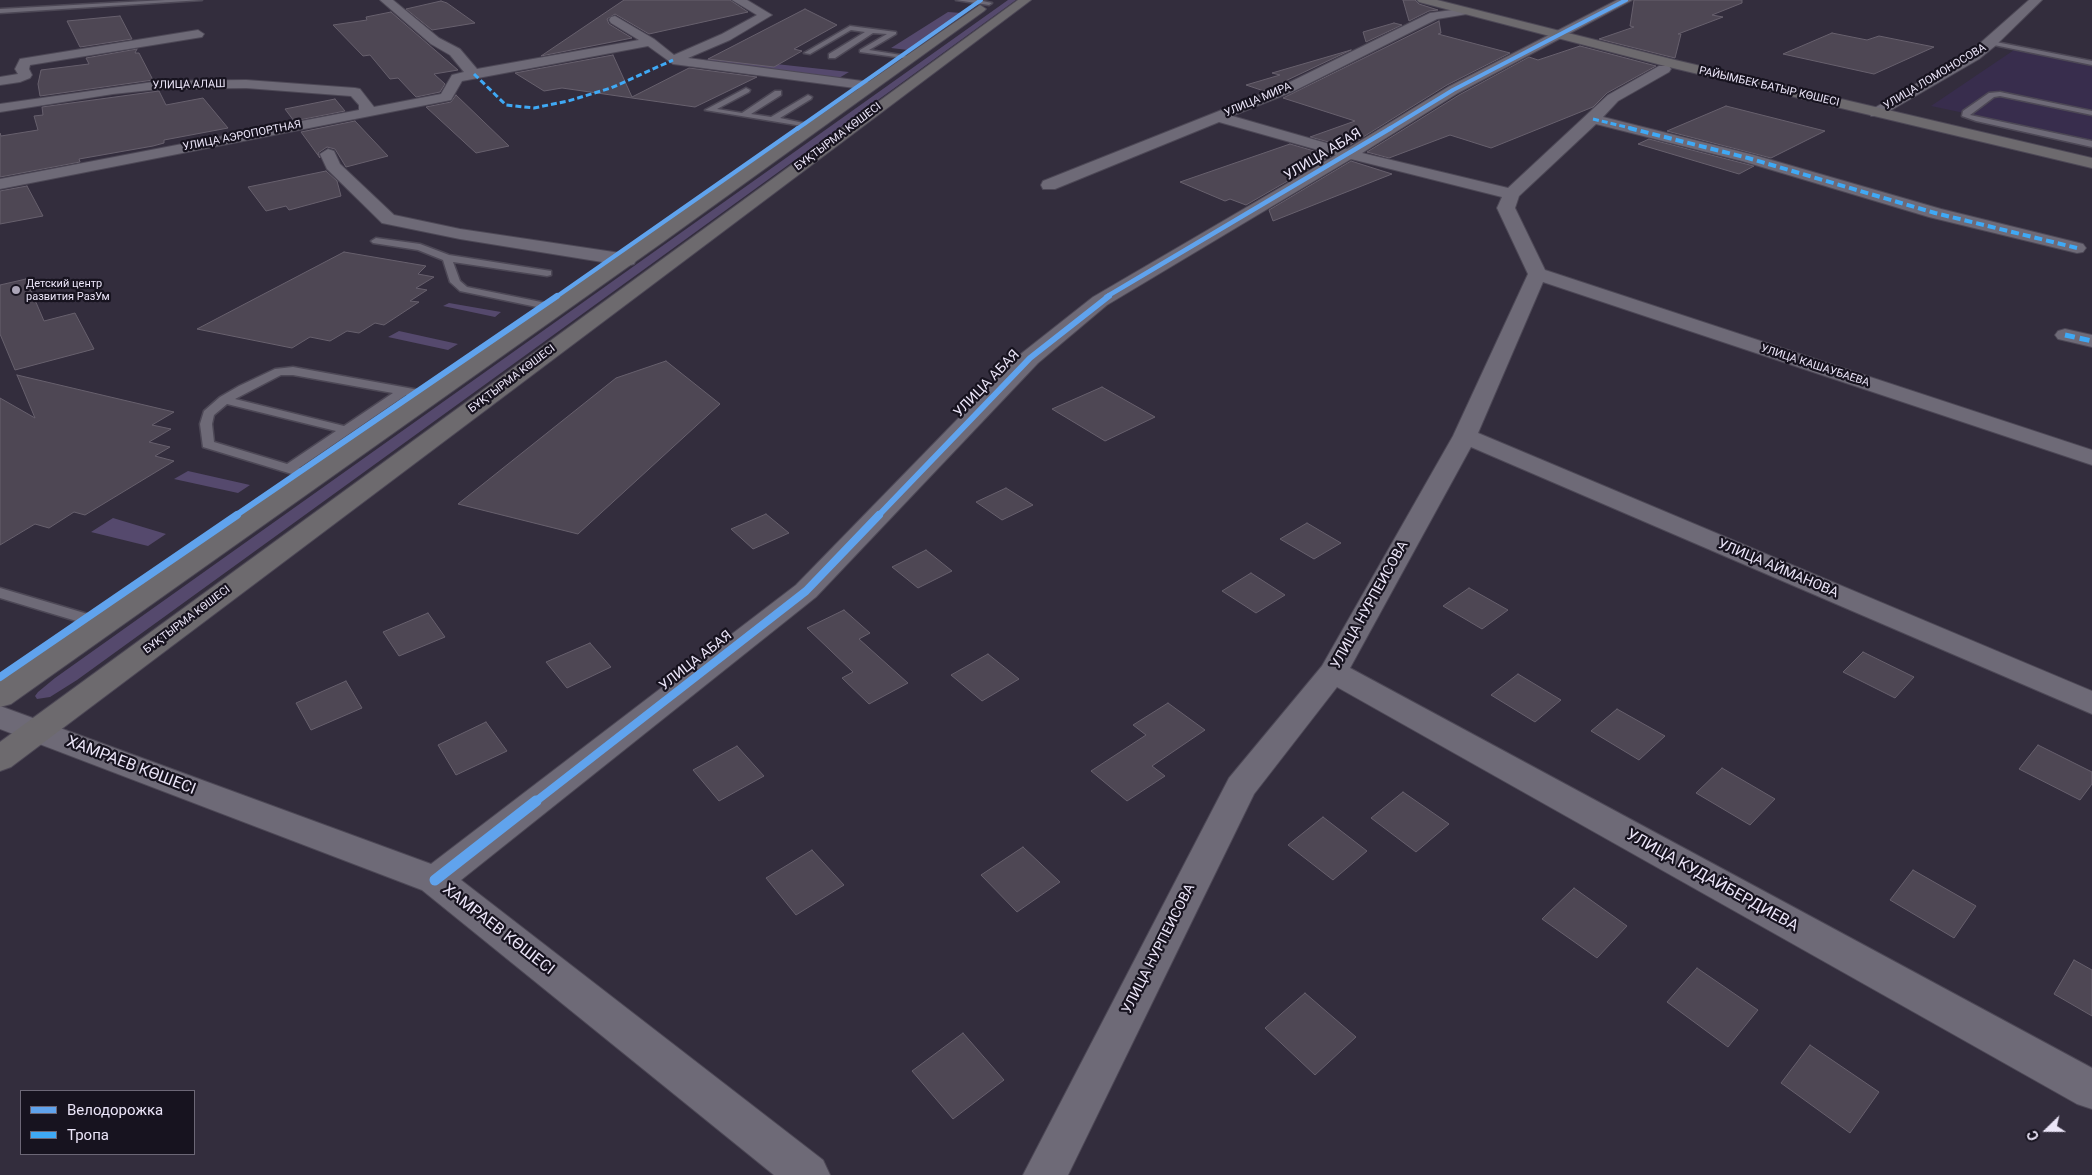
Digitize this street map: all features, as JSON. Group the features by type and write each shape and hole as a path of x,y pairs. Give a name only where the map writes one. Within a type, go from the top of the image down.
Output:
{"main road":[{"name":"БҰҚТЫРМА КӨШЕСІ","path":"0,759 1025,0"},
{"path":"1416,0 1448,7"},
{"path":"1423,0 1448,7"},
{"name":"БҰҚТЫРМА КӨШЕСІ","path":"0,696 626,260 991,2"},
{"name":"РАЙЫМБЕК БАТЫР КӨШЕСІ","path":"1448,7 1876,113 2092,163"}],"street":[{"path":"386,0 435,41 455,52 463,64 474,74"},
{"path":"673,60 726,37 766,15 738,0"},
{"name":"УЛИЦА АБАЯ","path":"435,880 806,591 1030,358 1100,301 1349,154 1452,90 1626,0"},
{"name":"УЛИЦА ЛОМОНОСОВА","path":"1876,113 1974,56 1991,44 2036,0"},
{"name":"УЛИЦА МИРА","path":"1049,185 1287,89 1434,16 1464,11"},
{"path":"615,20 650,42 673,60 870,86"},
{"path":"0,81 20,78 25,75 22,69 25,62 198,34"},
{"path":"446,97 457,78 650,42"},
{"path":"1537,274 1506,208 1511,194 1593,119 1613,98 1664,69"},
{"name":"УЛИЦА АЛАШ","path":"0,108 113,90 160,85 246,84 356,92 366,104 367,112"},
{"name":"УЛИЦА АЭРОПОРТНАЯ","path":"0,184 367,112 493,90"},
{"path":"1218,117 1349,154 1511,194"},
{"path":"1593,119 1748,158 1935,213 2077,248"},
{"path":"328,154 333,166 388,219 468,235 626,260"},
{"name":"УЛИЦА НУРПЕИСОВА","path":"1045,1175 1241,787 1333,672 1465,436 1537,274"},
{"name":"УЛИЦА КАШАУБАЕВА","path":"1537,274 2092,458"},
{"path":"2065,335 2092,341"},
{"name":"УЛИЦА АЙМАНОВА","path":"1465,436 2092,703"},
{"name":"УЛИЦА КУДАЙБЕРДИЕВА","path":"1333,672 2092,1090"},
{"name":"ХАМРАЕВ КӨШЕСІ","path":"0,716 435,880 808,1175"}],"lane":[{"path":"0,11 199,0"},
{"path":"959,0 991,2"},
{"path":"808,53 850,28 894,33 862,51 910,58"},
{"path":"832,56 872,30"},
{"path":"1991,44 2092,63"},
{"path":"746,90 709,110 814,126"},
{"path":"744,115 778,93"},
{"path":"2092,113 2000,94 1992,95 1966,113 1966,116 2092,144"},
{"path":"774,120 808,97"},
{"path":"376,241 420,247 447,258 548,273"},
{"path":"447,258 455,282 464,290 556,308"},
{"path":"315,477 208,444 206,424 208,414 224,400 264,377 280,372 293,372 430,396"},
{"path":"289,468 403,392"},
{"path":"224,400 346,430"},
{"path":"0,593 103,624"}],"shaded area":[{"path":"1008,0 1016,0 77,680 50,697 37,699 35,696 38,692 55,678"},
{"path":"948,12 962,13 908,50 891,48"},
{"path":"2014,50 2092,65 2092,140 1931,106"},
{"path":"712,57 849,72 839,78 705,61"},
{"path":"449,303 501,312 495,317 443,306"},
{"path":"399,331 458,344 448,350 388,337"},
{"path":"188,471 250,485 238,493 174,479"},
{"path":"113,518 166,534 148,546 91,532"}],"building":[{"path":"624,0 730,0 748,12 649,34 615,14 607,19 609,24 632,38 541,56"},
{"path":"1403,0 1415,0 1419,4 1438,10 1429,11 1409,21"},
{"path":"1634,0 1742,0 1742,3 1712,15 1723,17 1678,34 1681,34 1675,58 1599,39 1634,27 1630,26"},
{"path":"441,1 447,3 475,23 432,30 406,9"},
{"path":"805,9 837,25 794,49 802,51 774,67 708,59"},
{"path":"391,12 458,70 434,74 445,84 440,92 416,97 398,78 390,79 370,55 363,56 333,25 367,20 366,17"},
{"path":"120,16 132,39 80,47 67,21"},
{"path":"1439,21 1441,33 1438,34 1510,53 1447,85 1347,147 1310,137 1355,121 1283,98"},
{"path":"1394,23 1402,25 1366,42 1363,32"},
{"path":"1832,33 1867,40 1879,36 1934,47 1874,74 1783,54"},
{"path":"1580,46 1656,66 1607,93 1593,107 1491,148 1450,135 1389,158 1367,152 1459,95 1529,57 1538,60"},
{"path":"137,49 135,53 139,53 153,80 40,96 38,84 41,70 89,64 86,58"},
{"path":"1351,50 1264,91 1246,85 1280,75 1272,73"},
{"path":"613,55 632,97 689,68 757,77 695,107 562,88 544,91 515,73"},
{"path":"159,91 166,105 203,98 228,128 164,140 164,143 153,146 79,159 80,162 0,177 0,133 1,136 38,130 34,116 43,115 42,107"},
{"path":"456,95 509,146 476,153 426,107 451,102"},
{"path":"335,99 345,111 294,121 285,109"},
{"path":"1726,106 1825,131 1771,158 1667,131"},
{"path":"355,121 388,156 346,167 335,149 327,147 318,153 320,158 301,132"},
{"path":"1649,139 1754,166 1739,174 1638,144"},
{"path":"1290,144 1331,156 1246,205 1230,199 1225,201 1180,182"},
{"path":"1351,161 1392,174 1273,221 1269,210"},
{"path":"326,171 337,181 341,196 289,210 286,206 266,211 248,187"},
{"path":"27,186 43,216 0,224 0,191"},
{"path":"344,252 426,266 418,274 434,277 416,288 427,290 410,301 419,302 384,325 375,323 359,333 347,331 330,341 310,337 292,348 197,329"},
{"path":"26,279 44,321 75,313 94,349 15,370 0,334 0,285"},
{"path":"666,361 720,404 578,534 458,504 616,378"},
{"path":"17,375 174,412 152,425 171,429 149,442 170,447 155,456 174,461 85,515 74,512 49,528 35,524 0,545 0,398 35,418"},
{"path":"1102,387 1155,417 1105,441 1052,409"},
{"path":"1006,488 1033,505 1002,520 976,502"},
{"path":"766,514 789,533 753,549 731,529"},
{"path":"1307,523 1341,543 1314,559 1280,539"},
{"path":"926,550 952,571 918,588 892,567"},
{"path":"1251,573 1285,595 1256,613 1222,591"},
{"path":"1469,588 1508,610 1482,629 1443,606"},
{"path":"844,610 870,633 859,639 908,683 869,704 842,678 853,672 807,628"},
{"path":"428,613 445,637 399,656 383,632"},
{"path":"590,643 611,667 567,688 546,662"},
{"path":"1863,652 1914,677 1895,698 1843,672"},
{"path":"988,654 1019,679 982,701 951,675"},
{"path":"1518,674 1561,700 1535,722 1491,695"},
{"path":"346,681 362,708 311,730 296,703"},
{"path":"1168,703 1205,730 1152,766 1165,776 1127,801 1091,771 1146,735 1133,725"},
{"path":"1617,709 1665,736 1639,760 1591,731"},
{"path":"486,722 507,751 456,775 438,745"},
{"path":"2038,745 2092,772 2092,784 2080,800 2019,769"},
{"path":"737,746 764,776 719,801 693,770"},
{"path":"1722,768 1775,799 1750,825 1696,793"},
{"path":"1403,792 1449,824 1416,852 1371,818"},
{"path":"1323,817 1367,851 1333,880 1288,845"},
{"path":"1023,847 1060,882 1017,912 981,875"},
{"path":"812,850 844,885 796,915 766,878"},
{"path":"1913,870 1976,906 1954,938 1890,900"},
{"path":"1574,888 1627,926 1597,958 1542,919"},
{"path":"2074,960 2092,970 2092,1016 2054,994"},
{"path":"1697,968 1758,1010 1728,1047 1667,1002"},
{"path":"1305,993 1356,1037 1315,1075 1265,1028"},
{"path":"963,1033 1004,1080 953,1119 912,1071"},
{"path":"1810,1045 1879,1092 1850,1133 1781,1083"}],"marked path":[{"path":"474,74 506,105 534,108 568,101 611,88 673,60"},
{"path":"1593,119 1748,158 1935,213 2077,248"},
{"path":"2065,335 2092,341"}],"cycle path":[{"path":"0,677 613,258 981,0"},
{"path":"435,880 806,591 1030,358 1100,301 1349,154 1453,90 1626,0"}],"place":[{"name":"Детский центр развития РазУм","path":"16,290"}]}
